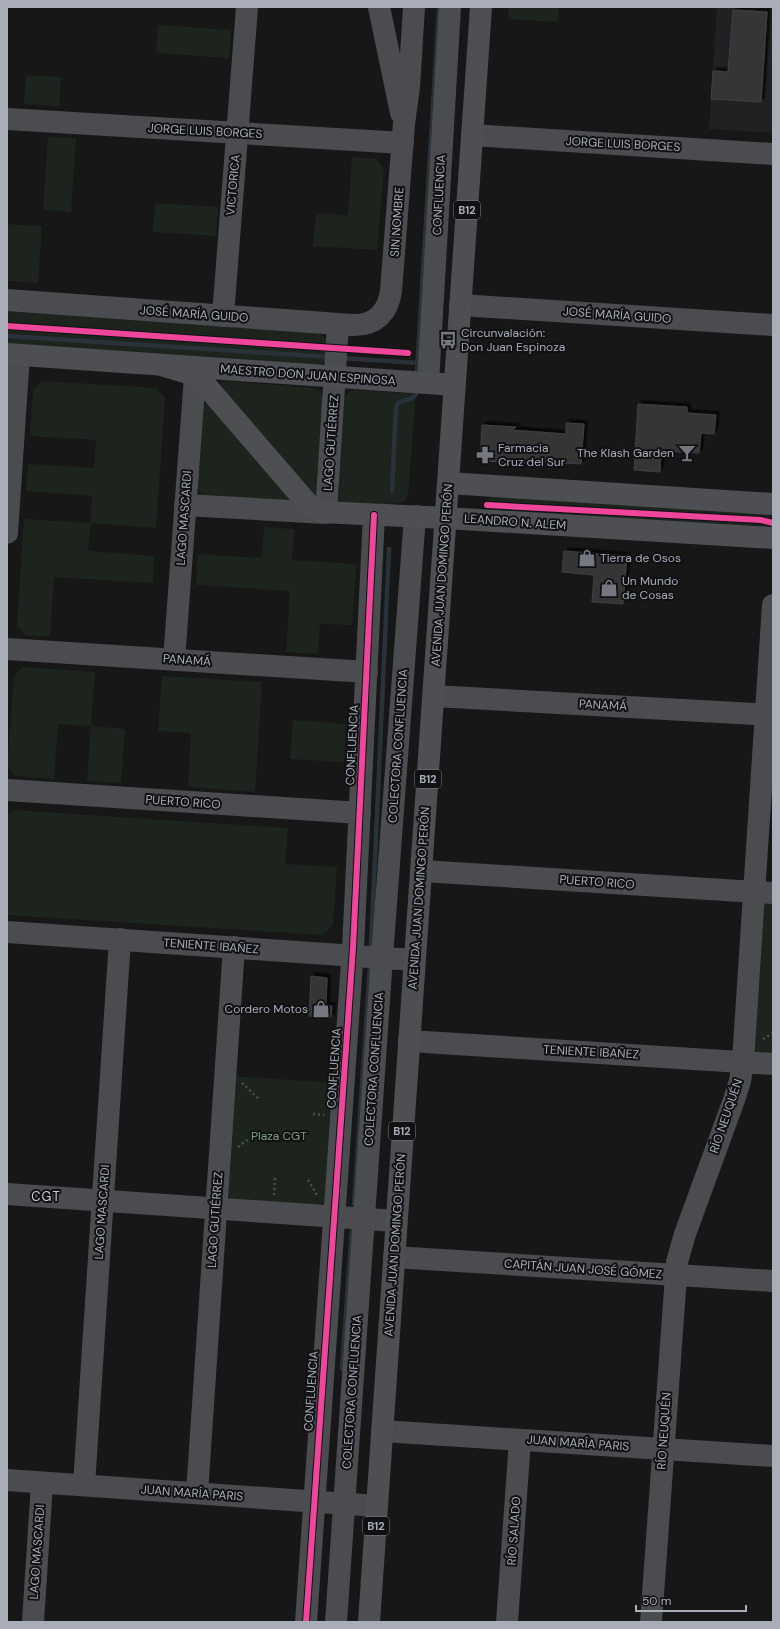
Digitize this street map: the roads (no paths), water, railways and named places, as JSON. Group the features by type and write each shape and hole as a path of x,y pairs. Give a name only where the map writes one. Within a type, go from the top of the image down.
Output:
{"main road":[{"name":"AVENIDA JUAN DOMINGO PERÓN","path":"369,1622 408,1041 422,871 481,7"},
{"path":"479,35 493,7"},
{"name":"MAESTRO DON JUAN ESPINOSA","path":"13,354 161,364 336,364 428,382 455,385"},
{"name":"MAESTRO DON JUAN ESPINOSA","path":"161,364 180,369 195,376 207,387 308,504 315,509 326,513"},
{"path":"448,483 773,504"},
{"path":"492,520 481,515 477,505 480,495 494,486"},
{"name":"LEANDRO N. ALEM","path":"326,513 492,520 773,538"}],"street":[{"name":"VICTORICA","path":"223,316 247,7"},
{"name":"SIN NOMBRE","path":"379,7 404,133"},
{"name":"SIN NOMBRE","path":"379,317 386,308 391,297 404,133 409,92 414,7"},
{"name":"CONFLUENCIA","path":"428,382 450,7"},
{"name":"JORGE LUIS BORGES","path":"7,119 237,133 404,133"},
{"name":"JORGE LUIS BORGES","path":"472,135 773,154"},
{"name":"JOSÉ MARÍA GUIDO","path":"7,300 338,324 364,324 379,317"},
{"name":"JOSÉ MARÍA GUIDO","path":"460,305 773,324"},
{"name":"LAGO GUTIÉRREZ","path":"326,513 338,324"},
{"path":"7,533 13,354"},
{"name":"LAGO MASCARDI","path":"174,660 195,376"},
{"name":"LEANDRO N. ALEM","path":"185,505 326,513"},
{"name":"CONFLUENCIA","path":"306,1622 352,955 374,515"},
{"name":"COLECTORA CONFLUENCIA","path":"336,1622 382,957 415,516"},
{"name":"RÍO NEUQUÉN","path":"651,1622 675,1275 684,1234 734,1100 740,1081 743,1061 763,892 773,605"},
{"name":"PANAMÁ","path":"7,649 366,672"},
{"name":"PANAMÁ","path":"434,696 769,715"},
{"name":"PUERTO RICO","path":"7,790 360,813"},
{"name":"PUERTO RICO","path":"422,871 763,892"},
{"name":"TENIENTE IBAÑEZ","path":"7,932 414,960"},
{"name":"LAGO MASCARDI","path":"84,1485 120,939"},
{"name":"LAGO GUTIÉRREZ","path":"197,1493 234,947"},
{"name":"TENIENTE IBAÑEZ","path":"408,1041 773,1064"},
{"path":"7,1194 396,1222"},
{"name":"CAPITÁN JUAN JOSÉ GÓMEZ","path":"394,1257 773,1281"},
{"name":"JUAN MARÍA PARIS","path":"382,1431 773,1456"},
{"name":"RÍO SALADO","path":"507,1622 520,1440"},
{"name":"JUAN MARÍA PARIS","path":"7,1480 377,1506"},
{"name":"LAGO MASCARDI","path":"32,1622 42,1482"}],"waterway":[{"path":"417,371 439,7"},
{"path":"7,336 330,357"},
{"path":"342,358 418,363"},
{"path":"392,491 396,408 398,403 412,398 416,394"},
{"path":"371,947 389,549"},
{"path":"354,1204 370,966"},
{"path":"342,1369 352,1228"}],"place":[{"name":"Circunvalación: Don Juan Espinoza","path":"448,340"},
{"name":"The Klash Garden","path":"687,453"},
{"name":"Farmacia Cruz del Sur","path":"485,455"},
{"name":"Tierra de Osos","path":"587,558"},
{"name":"Un Mundo de Cosas","path":"609,588"},
{"name":"Cordero Motos","path":"321,1009"}],"district":[{"name":"CGT","path":"46,1196"}],"park label":[{"name":"Plaza CGT","path":"279,1136"}]}
